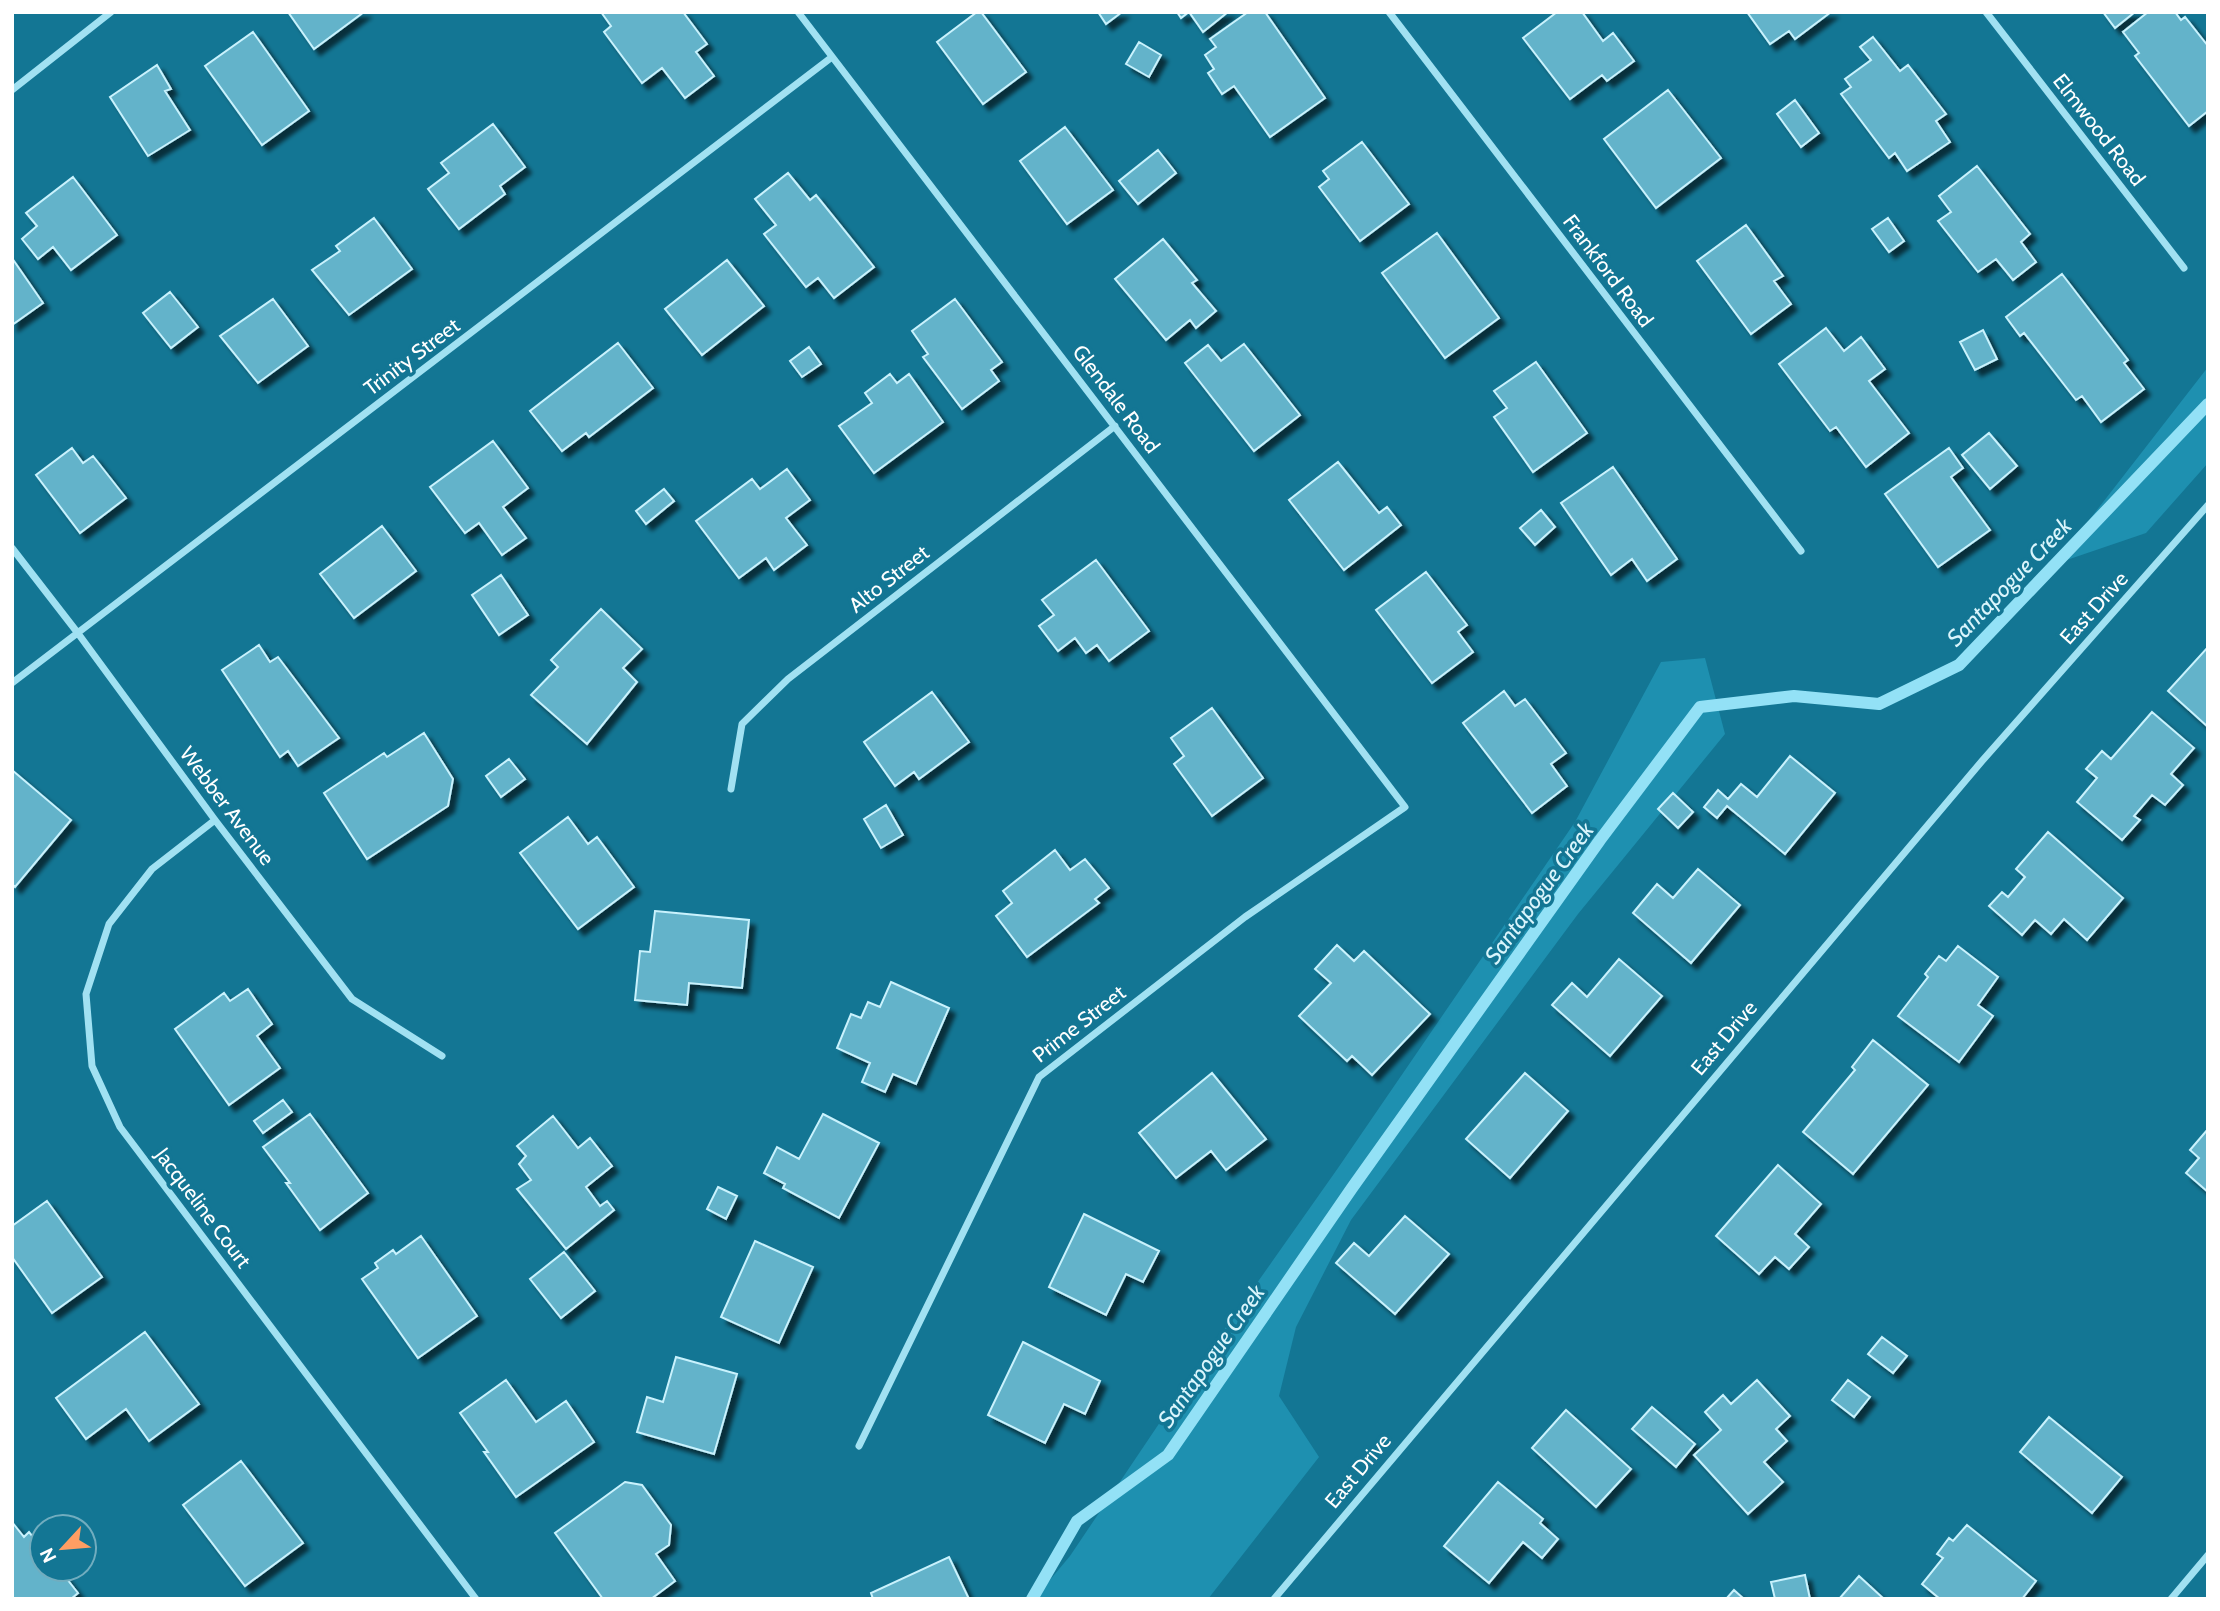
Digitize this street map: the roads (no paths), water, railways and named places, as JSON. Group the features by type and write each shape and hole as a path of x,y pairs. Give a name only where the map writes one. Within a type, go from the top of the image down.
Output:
{"street":[{"path":"12,90 111,12"},
{"name":"Glendale Road","path":"798,12 1405,807"},
{"name":"Frankford Road","path":"1389,12 1801,551"},
{"name":"Elmwood Road","path":"1986,12 2184,268"},
{"name":"Trinity Street","path":"12,683 832,57"},
{"name":"Alto Street","path":"731,789 741,724 788,679 1115,426"},
{"name":"East Drive","path":"1274,1599 1982,761 2208,505"},
{"name":"Webber Avenue","path":"12,548 352,999 442,1056"},
{"name":"Prime Street","path":"859,1446 1039,1077 1245,917 1405,807"},
{"name":"Jacqueline Court","path":"215,820 152,869 109,923 86,993 92,1066 120,1127 476,1599"},
{"path":"2171,1599 2208,1555"}],"waterway":[{"name":"Santapogue Creek","path":"1032,1599 1077,1521 1168,1455 1352,1188 1600,840 1700,707 1794,696 1879,704 1959,665 2208,404"}]}
